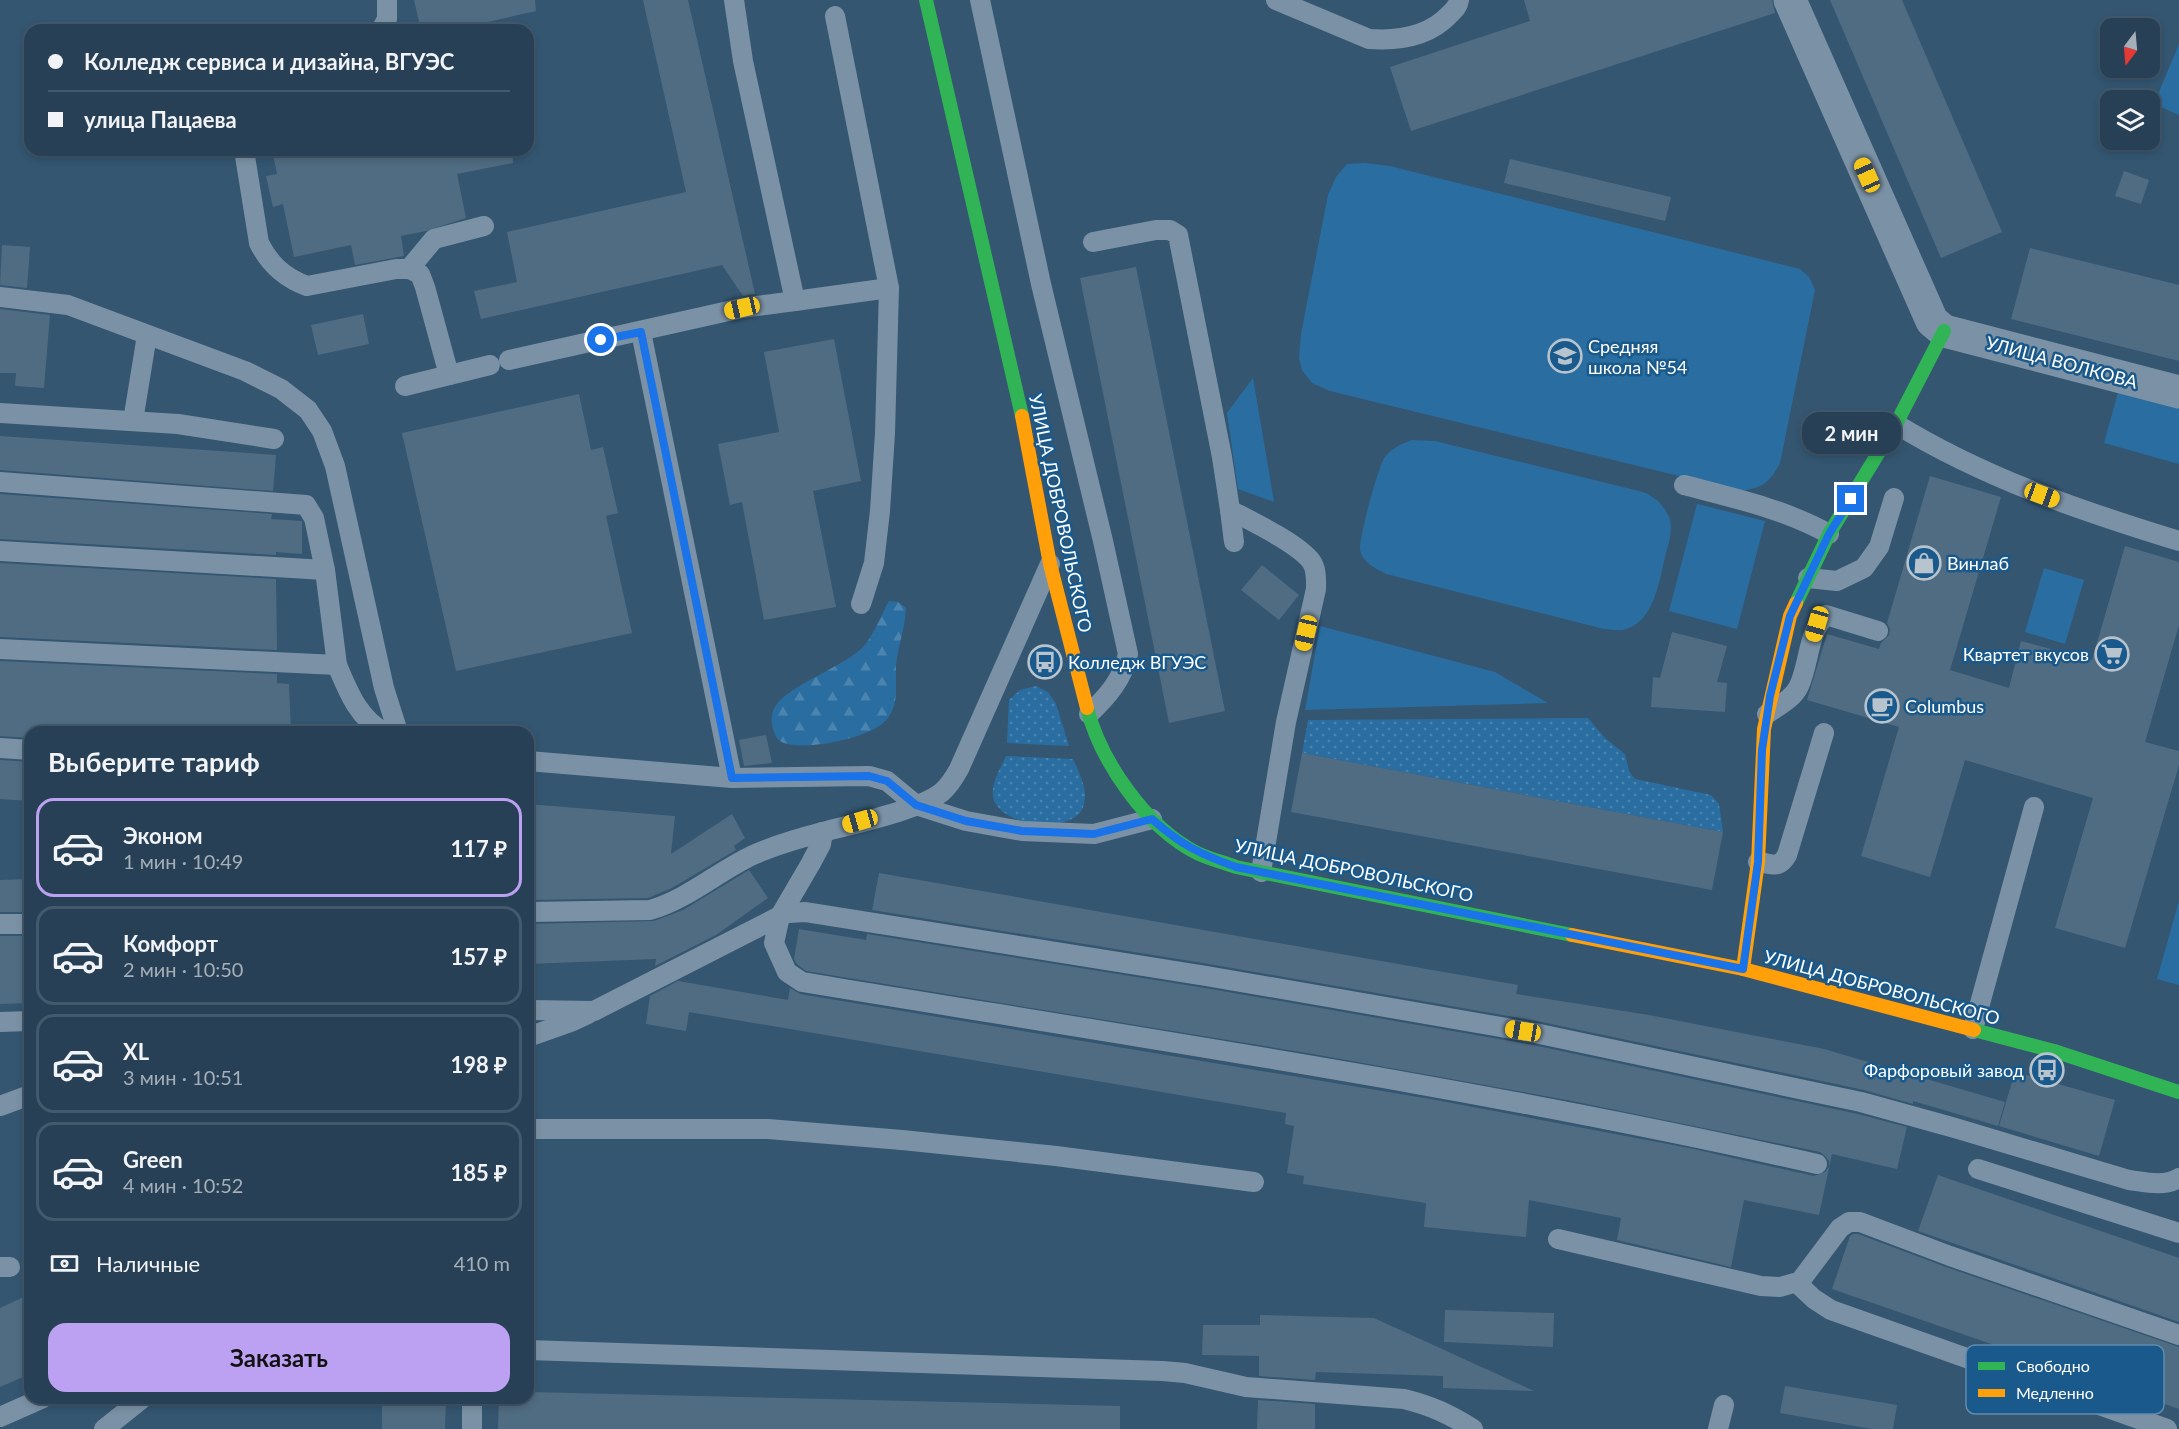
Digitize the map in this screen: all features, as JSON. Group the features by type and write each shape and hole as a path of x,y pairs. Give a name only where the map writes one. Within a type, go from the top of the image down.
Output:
{"main road":[{"name":"УЛИЦА ДОБРОВОЛЬСКОГО","path":"926,0 1030,453 1050,564 1089,714 1104,752 1135,800 1172,837 1197,853 1236,867 1743,969 2054,1051 2178,1088"},
{"path":"1743,969 1758,862 1762,750 1767,714 1790,616 1829,534 1896,424 1944,331"}],"street":[{"path":"1790,0 1932,321 1944,331"},
{"name":"УЛИЦА ВОЛКОВА","path":"1944,331 2179,392"}],"lane":[{"path":"384,24 387,19 387,0"},
{"path":"734,0 743,61 795,301"},
{"path":"980,0 1037,265 1128,654 1125,669 1116,684 1106,698 1089,714"},
{"path":"1276,0 1369,39 1384,40 1410,37 1439,26 1458,6 1459,0"},
{"path":"835,16 889,288 885,433 879,511 874,563 861,604"},
{"path":"245,156 259,243 266,258 293,281 307,286 396,269 409,269 420,274 449,375"},
{"path":"409,269 434,239 484,226"},
{"path":"1093,242 1156,230 1170,230 1178,236 1222,457 1234,542"},
{"path":"405,386 742,308 889,288"},
{"path":"0,297 68,305 245,371 280,389 308,410 322,431 335,466 384,688 397,726"},
{"path":"641,332 732,778"},
{"path":"133,421 147,335"},
{"path":"0,413 188,426 274,439"},
{"path":"1896,424 1936,448 2016,485 2124,525 2179,541"},
{"path":"0,482 306,505 314,518 325,570 337,665 353,702 374,726"},
{"path":"1684,485 1764,506 1829,534"},
{"path":"1808,578 1837,580 1864,568 1879,547 1894,498"},
{"path":"1230,510 1292,545 1312,561 1316,573 1316,589 1286,722 1262,872"},
{"path":"0,550 325,570"},
{"path":"534,912 650,910 670,904 753,855 798,839 916,805 940,793 950,784 959,769 1050,564"},
{"path":"1767,714 1790,698 1799,686 1817,624 1826,615 1878,631"},
{"path":"0,649 337,665"},
{"path":"1758,862 1776,865 1782,863 1787,855 1824,733"},
{"path":"0,748 24,750"},
{"path":"534,762 732,778 869,776 887,781 916,805 966,821 1053,834 1094,834 1152,819"},
{"path":"1973,1029 2034,807"},
{"path":"823,832 821,844 812,863 780,916 774,943 787,972 802,982 1264,1058 1612,1120 1817,1164"},
{"path":"534,1035 594,1011 780,916 806,912 1207,976 1523,1031 1861,1102 2129,1180 2163,1183 2173,1182 2179,1178"},
{"path":"0,924 24,924"},
{"path":"534,1010 594,1011"},
{"path":"0,1022 24,1022"},
{"path":"0,1106 24,1097"},
{"path":"534,1129 768,1129 1056,1156 1254,1182"},
{"path":"1978,1169 2179,1233"},
{"path":"1798,1284 1840,1228 1849,1222 1860,1222 1961,1260 2179,1335"},
{"path":"1558,1239 1761,1286 1780,1287 1798,1284 1814,1299 1831,1310 1966,1358"},
{"path":"534,1350 1174,1372 1246,1387 1404,1399 1429,1405 1448,1413 1473,1429"},
{"path":"0,1417 29,1404"},
{"path":"104,1429 135,1404"},
{"path":"472,1404 472,1429"},
{"path":"1718,1429 1724,1405"},
{"path":"2125,1414 2167,1429"}],"green space":[{"path":"2179,44 2179,115 2160,107 2160,90"},
{"path":"1365,163 1390,166 1800,269 1809,277 1815,290 1780,463 1772,475 1761,486 1741,491 1330,391 1312,383 1302,370 1299,358 1301,334 1328,195 1336,177 1347,164"},
{"path":"1253,378 1274,502 1238,489 1227,413"},
{"path":"2119,389 2179,406 2179,464 2104,443"},
{"path":"1412,440 1435,441 1643,492 1655,499 1669,517 1671,532 1657,589 1642,619 1623,630 1604,629 1386,574 1370,565 1362,555 1360,544 1378,473 1388,454"},
{"path":"1697,504 1765,521 1737,629 1669,611"},
{"path":"2044,568 2084,580 2065,644 2025,632"},
{"path":"889,601 898,602 906,608 896,666 896,697 892,712 887,719 868,732 838,741 794,745 780,741 774,731 772,718 774,709 780,700 861,649 873,633"},
{"path":"1320,626 1495,672 1548,703 1305,710"},
{"path":"1036,686 1048,692 1056,704 1069,746 1007,743 1009,700 1020,690"},
{"path":"1588,718 1606,739 1625,754 1629,771 1635,779 1711,795 1719,804 1723,832 1302,753 1308,720"},
{"path":"1006,756 1073,759 1085,792 1084,804 1079,814 1068,821 1054,824 1022,821 1008,815 998,807 993,796 993,786"},
{"path":"2179,901 2179,985 2157,979"}],"building":[{"path":"414,0 535,0 536,11 479,24 420,24"},
{"path":"643,0 688,0 755,294 743,296 722,265 481,319 474,291 517,282 507,232 686,192"},
{"path":"1524,0 1772,0 1775,13 1411,131 1390,67 1530,21"},
{"path":"1830,0 1902,0 2002,232 1941,258"},
{"path":"273,156 512,156 513,163 457,174 466,218 426,231 401,236 404,256 355,265 351,245 294,257 283,204 273,207 266,176 277,174"},
{"path":"1510,159 1671,197 1665,221 1504,183"},
{"path":"2124,171 2149,180 2141,204 2115,196"},
{"path":"2,245 30,247 27,288 0,285"},
{"path":"2030,248 2179,285 2179,361 2011,319"},
{"path":"1136,267 1225,711 1169,723 1080,278"},
{"path":"0,309 50,315 44,388 15,386 16,373 0,373"},
{"path":"363,314 369,344 318,355 311,325"},
{"path":"834,339 861,481 813,491 836,607 764,620 742,502 730,505 718,444 779,432 764,352"},
{"path":"579,394 591,450 603,447 618,513 606,516 632,633 456,671 402,433"},
{"path":"0,436 276,455 273,491 0,470"},
{"path":"1930,476 2001,497 1950,670 2009,688 2021,641 2092,660 2125,546 2179,562 2179,625 2145,742 2179,751 2179,765 2125,948 2055,928 2093,798 1965,760 1930,877 1861,856 1899,727 1807,700 1827,634 1879,649 1881,643 1889,635 1890,629 1887,623"},
{"path":"0,494 272,514 271,519 302,521 302,554 276,552 276,555 0,539"},
{"path":"0,563 276,579 277,650 0,637"},
{"path":"1262,565 1299,595 1279,620 1241,590"},
{"path":"1672,632 1727,646 1717,682 1727,683 1725,712 1651,707 1653,677 1660,678"},
{"path":"0,661 277,674 277,683 289,684 291,726 24,726 24,738 0,736"},
{"path":"766,735 772,763 744,766 739,740"},
{"path":"1302,753 1723,832 1712,890 1291,812"},
{"path":"0,760 24,762 24,801 0,799"},
{"path":"534,804 675,816 671,854 732,814 745,838 734,846 736,850 672,888 648,898 534,900"},
{"path":"749,870 768,898 716,935 655,966 656,959 534,964 534,924 654,921 683,910"},
{"path":"879,873 1518,985 1516,994 1649,1015 1824,1049 2005,1102 1998,1126 1913,1101 1913,1104 1864,1090 1537,1021 1209,964 872,910"},
{"path":"24,879 24,912 0,912 0,880"},
{"path":"799,929 866,940 867,934 1205,988 1533,1045 1858,1114 1907,1127 1897,1169 1832,1154 1819,1215 1744,1200 1731,1267 1617,1240 1621,1218 1529,1200 1526,1237 1424,1227 1426,1203 1303,1184 1304,1176 1287,1173 1294,1126 1285,1124 1286,1113 689,1012 686,1031 646,1024 650,996 678,981 788,1000 790,988 800,994 1436,1100 1689,1148 1814,1176 1825,1172 1829,1167 1829,1161 1820,1152 1567,1100 1313,1054 806,971 794,959"},
{"path":"0,936 24,936 24,1003 0,1004"},
{"path":"2015,1072 2115,1100 2099,1156 1999,1126"},
{"path":"1938,1175 2179,1258 2179,1322 1918,1231"},
{"path":"1858,1234 1946,1267 2179,1347 2179,1409 2164,1404 2164,1345 1994,1345 1832,1289 1850,1236"},
{"path":"24,1297 24,1377 0,1387 0,1308"},
{"path":"1445,1310 1554,1313 1553,1347 1444,1342"},
{"path":"1260,1315 1374,1318 1534,1391 1443,1388 1443,1376 1316,1372 1315,1380 1259,1376 1259,1356 1202,1355 1203,1325 1260,1325"},
{"path":"1785,1386 1897,1405 1893,1429 1872,1429 1780,1413"},
{"path":"534,1392 1120,1406 1120,1429 498,1429 499,1404 534,1404"},
{"path":"1258,1400 1315,1404 1315,1429 1257,1429"},
{"path":"382,1404 446,1404 445,1429 382,1429"}],"traffic: fast":[{"path":"926,0 1022,416"},
{"path":"1796,603 1829,534 1896,424 1944,331"},
{"path":"1087,708 1103,750 1128,791 1160,827 1178,842 1197,853 1236,867 1572,935"},
{"path":"1974,1030 2054,1051 2179,1092"}],"traffic: slow":[{"path":"1022,416 1050,564 1087,708"},
{"path":"1743,969 1758,862 1764,729 1790,616 1796,603"},
{"path":"1572,935 1743,969 1974,1030"}],"place":[{"name":"Средняя школа №54","path":"1565,356"},
{"name":"Винлаб","path":"1924,563"},
{"name":"Квартет вкусов","path":"2112,654"},
{"name":"Колледж ВГУЭС","path":"1045,662"},
{"name":"Columbus","path":"1882,706"},
{"name":"Фарфоровый завод","path":"2047,1070"}],"route":[{"path":"601,340 641,332 732,778 869,776 887,781 916,805 966,821 1022,831 1094,834 1152,819 1172,837 1197,853 1236,867 1743,969 1752,920 1758,862 1762,750 1770,696 1790,616 1829,534 1851,499"}]}
